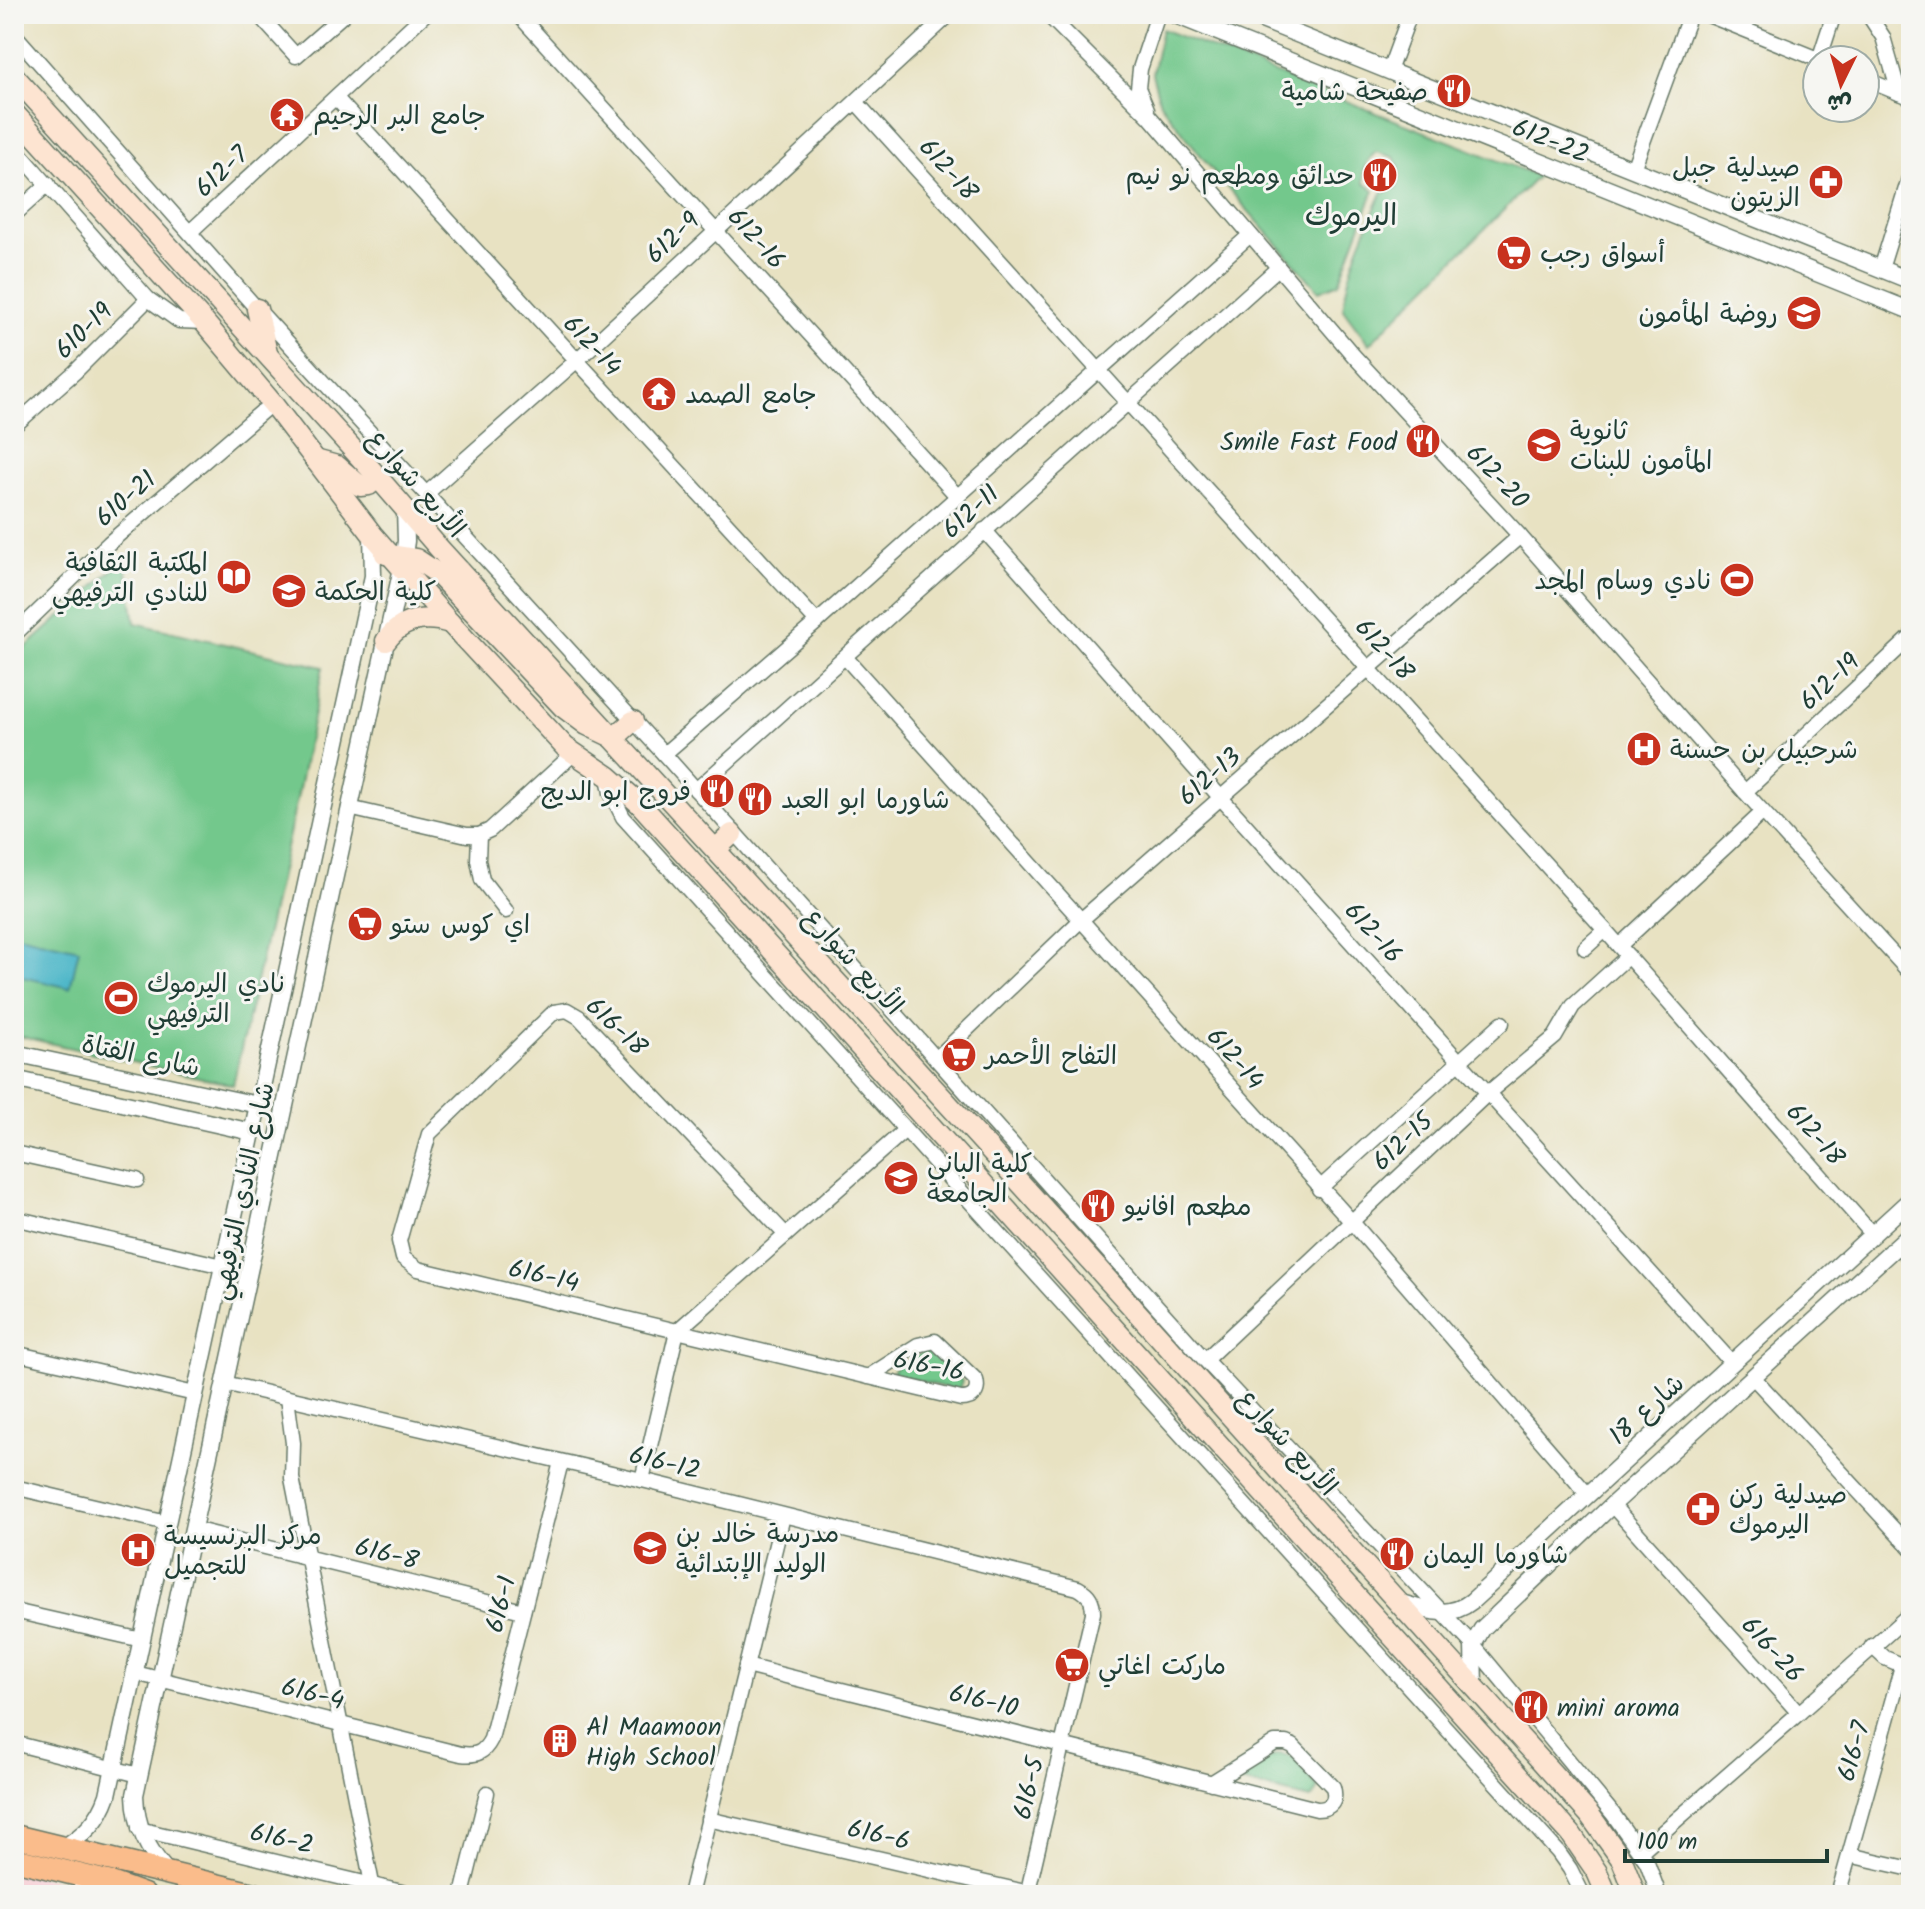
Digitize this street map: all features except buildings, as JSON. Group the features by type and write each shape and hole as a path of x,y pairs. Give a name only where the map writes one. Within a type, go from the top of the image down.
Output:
{"main road":[{"name":"الأربع شوارع","path":"14,76 1025,1188 1608,1837 1622,1860 1636,1895"},
{"name":"الأربع شوارع","path":"14,113 204,322 272,403 372,534 450,623 573,754 608,776 640,804 1571,1834 1597,1872 1607,1895"},
{"path":"257,309 267,353"},
{"path":"315,460 337,466 360,486 369,485 377,476"},
{"path":"392,558 428,565 563,707 587,725 614,738 633,721"},
{"path":"421,589 425,577 437,573"},
{"path":"386,641 392,633 410,622 430,618 450,623"},
{"path":"716,849 732,834"},
{"path":"1004,1208 1025,1188"},
{"path":"14,1836 257,1895"},
{"path":"14,1859 80,1886 140,1894"},
{"path":"169,1874 209,1895"}],"street":[{"path":"258,14 296,56 344,14"},
{"name":"612-7","path":"190,232 425,14"},
{"name":"612-16","path":"518,14 958,497"},
{"name":"612-9","path":"426,494 575,362 950,14"},
{"name":"612-20","path":"1047,14 1150,117 1353,355 1520,536 1745,792 1911,974"},
{"path":"1150,117 1138,88 1140,69 1158,14"},
{"name":"612-22","path":"1173,14 1911,311"},
{"name":"612-22","path":"1247,14 1911,281"},
{"path":"1389,71 1410,14"},
{"path":"1633,169 1690,14"},
{"path":"1706,14 1801,53"},
{"path":"1824,44 1834,14"},
{"path":"1868,14 1883,37 1905,95"},
{"path":"14,34 257,309 664,754 732,834 1205,1360 1473,1645 1641,1851 1659,1895"},
{"path":"1881,85 1905,95"},
{"name":"612-14","path":"336,98 575,362 817,622"},
{"name":"612-18","path":"856,102 1624,951 1872,1234"},
{"path":"1506,148 1516,122"},
{"path":"14,147 148,299 179,321 204,322"},
{"path":"1881,269 1911,172"},
{"path":"14,215 48,184"},
{"name":"612-11","path":"664,754 817,622 1249,236"},
{"name":"612-11","path":"696,790 1278,268"},
{"name":"610-19","path":"14,426 75,372 148,299"},
{"name":"610-21","path":"14,635 109,543 272,403"},
{"name":"شارع النادي الترفيهي","path":"169,1874 152,1855 139,1829 135,1795 386,641 392,558 405,509"},
{"name":"612-16","path":"984,530 1221,798 1732,1363"},
{"name":"612-13","path":"936,1059 1081,920 1520,536"},
{"name":"شارع النادي الترفيهي","path":"63,1848 92,1827 102,1812 114,1768 223,1266 250,1103 373,576 392,558"},
{"name":"612-19","path":"1745,792 1911,637"},
{"name":"612-14","path":"845,657 1319,1189 1351,1221 1588,1495"},
{"path":"349,808 479,835 490,830 573,754"},
{"path":"608,776 611,793 623,817 1558,1852 1583,1895"},
{"name":"612-15","path":"1205,1360 1488,1093 1555,1037 1573,1006 1763,812"},
{"path":"479,835 478,860 482,880 506,911"},
{"path":"1585,948 1605,930"},
{"name":"616-18","path":"403,1258 399,1241 429,1134 554,1012 567,1010 579,1017 786,1235"},
{"name":"612-15","path":"1319,1189 1502,1023"},
{"name":"شارع الفتاة","path":"14,1053 250,1103"},
{"name":"شارع الفتاة","path":"14,1079 245,1130"},
{"path":"642,1480 677,1331 905,1130"},
{"path":"14,1153 137,1180"},
{"name":"شارع 18","path":"1442,1613 1466,1606 1911,1199"},
{"path":"14,1218 223,1266"},
{"name":"شارع 18","path":"1473,1645 1482,1629 1612,1505 1911,1233"},
{"path":"1898,1245 1911,1260"},
{"name":"616-14","path":"403,1258 418,1269 677,1331"},
{"path":"1809,1293 1825,1311"},
{"name":"616-16","path":"677,1331 868,1377 961,1399 970,1399 978,1387 976,1380 935,1341 918,1345 868,1377"},
{"path":"14,1353 195,1394"},
{"path":"1753,1377 1911,1548"},
{"name":"616-12","path":"224,1383 642,1480 1078,1588 1090,1598"},
{"path":"287,1398 293,1443 292,1478 372,1884"},
{"path":"184,1446 208,1456"},
{"name":"616-1","path":"480,1753 491,1739 561,1462"},
{"path":"14,1487 167,1523"},
{"name":"616-26","path":"1612,1505 1799,1713 1911,1613"},
{"path":"690,1895 783,1516"},
{"name":"616-8","path":"193,1529 523,1611"},
{"name":"616-5","path":"1031,1894 1093,1613 1090,1598"},
{"path":"1398,1602 1442,1613"},
{"path":"14,1611 142,1640"},
{"path":"1473,1645 1474,1687"},
{"path":"1872,1646 1885,1658 1906,1668"},
{"name":"616-10","path":"746,1666 1211,1783 1317,1809 1326,1809 1336,1795 1333,1787 1293,1746 1286,1743 1275,1743 1211,1783"},
{"name":"616-7","path":"1838,1895 1906,1668"},
{"name":"616-4","path":"135,1673 461,1754 472,1756 480,1753"},
{"path":"1641,1851 1799,1713"},
{"path":"14,1743 139,1775"},
{"path":"462,1895 487,1793"},
{"name":"616-6","path":"708,1819 1031,1894"},
{"name":"616-2","path":"139,1829 414,1895"},
{"path":"1849,1855 1911,1869"}],"shaded area":[{"path":"14,1870 72,1884 73,1895 14,1895"}],"green space":[{"path":"1162,29 1538,176 1369,344 1343,309 1345,294 1353,264 1382,193 1398,187 1399,166 1394,157 1376,152 1368,162 1364,183 1374,190 1339,283 1319,291 1213,171 1160,103 1152,74"},
{"name":"نادي اليرموك الترفيهي","path":"125,559 135,623 323,667 233,1085 14,1035 14,658"},
{"path":"925,1351 940,1354 962,1381 959,1389 891,1374 894,1369"},
{"path":"1281,1754 1293,1757 1318,1788 1314,1797 1310,1799 1237,1781 1240,1775"}],"water":[{"path":"14,934 79,949 70,988 14,975"}],"place":[{"name":"صفيحة شامية","path":"1454,91"},
{"name":"جامع البر الرحيم","path":"287,115"},
{"name":"حدائق ومطعم نو نيم","path":"1380,175"},
{"name":"صيدلية جبل الزيتون","path":"1826,182"},
{"name":"أسواق رجب","path":"1514,253"},
{"name":"روضة المأمون","path":"1804,313"},
{"name":"جامع الصمد","path":"659,394"},
{"name":"Smile Fast Food","path":"1423,441"},
{"name":"ثانوية المأمون للبنات","path":"1544,445"},
{"name":"المكتبة الثقافية للنادي الترفيهي","path":"234,577"},
{"name":"نادي وسام المجد","path":"1737,580"},
{"name":"كلية الحكمة","path":"289,591"},
{"name":"شرحبيل بن حسنة","path":"1644,749"},
{"name":"فروج ابو الديج","path":"717,791"},
{"name":"شاورما ابو العبد","path":"755,799"},
{"name":"اي كوس ستو","path":"365,924"},
{"name":"نادي اليرموك الترفيهي","path":"121,998"},
{"name":"التفاح الأحمر","path":"959,1055"},
{"name":"كلية الباني الجامعة","path":"901,1178"},
{"name":"مطعم افانيو","path":"1098,1206"},
{"name":"صيدلية ركن اليرموك","path":"1703,1509"},
{"name":"مدرسة خالد بن الوليد الإبتدائية","path":"650,1548"},
{"name":"مركز البرنسيسة للتجميل","path":"138,1550"},
{"name":"شاورما اليمان","path":"1397,1554"},
{"name":"ماركت اغاتي","path":"1072,1665"},
{"name":"mini aroma","path":"1531,1707"},
{"name":"Al Maamoon High School","path":"560,1741"}],"district":[{"name":"اليرموك","path":"1351,215"}]}
